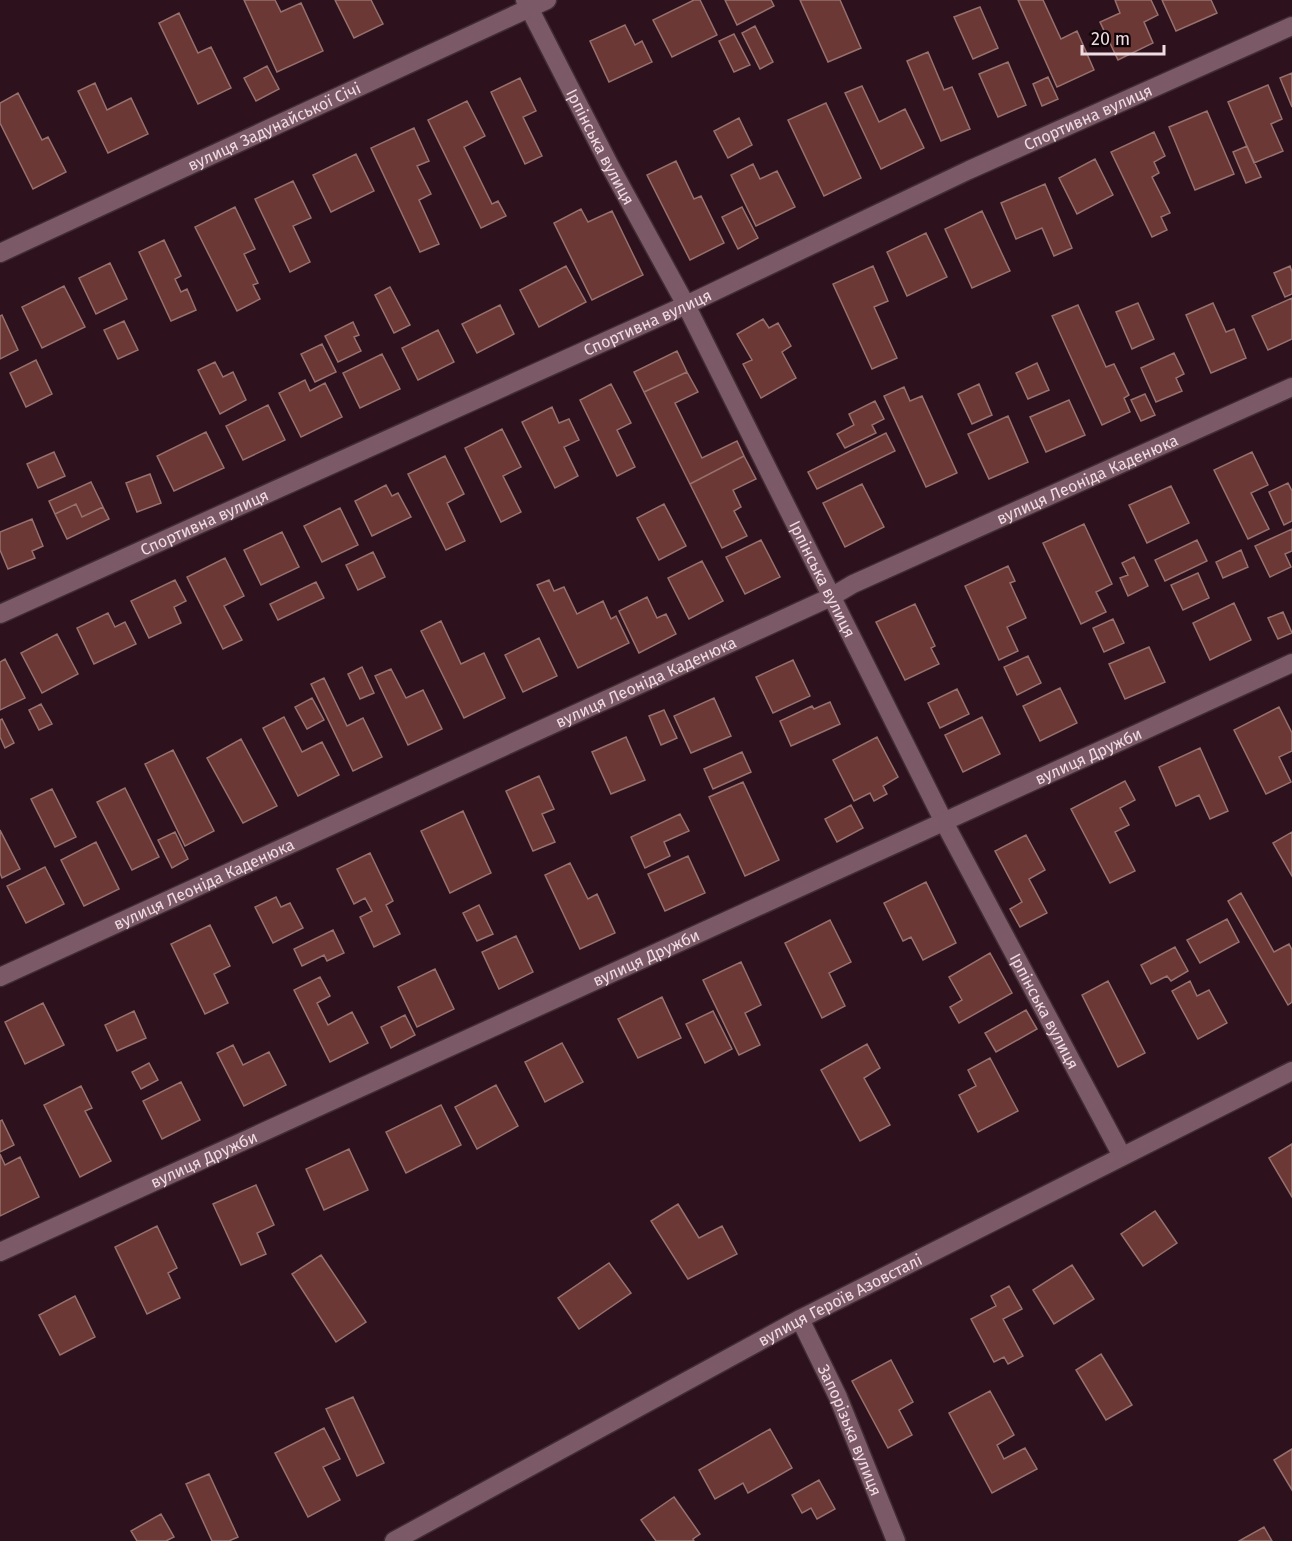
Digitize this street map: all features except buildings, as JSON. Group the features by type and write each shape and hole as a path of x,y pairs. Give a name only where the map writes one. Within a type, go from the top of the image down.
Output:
{"street":[{"name":"вулиця Задунайської Січі","path":"0,252 527,4 547,0"},
{"name":"Ірпінська вулиця","path":"527,4 610,166 686,305 944,822 1122,1156"},
{"name":"Спортивна вулиця","path":"0,614 686,305 969,170 1292,26"},
{"name":"вулиця Леоніда Каденюка","path":"0,978 831,597 853,584 1292,387"},
{"name":"вулиця Дружби","path":"0,1252 1292,663"},
{"name":"вулиця Героїв Азовсталі","path":"394,1541 800,1319 1292,1071"},
{"name":"Запорізька вулиця","path":"800,1319 838,1397 896,1541"}]}
